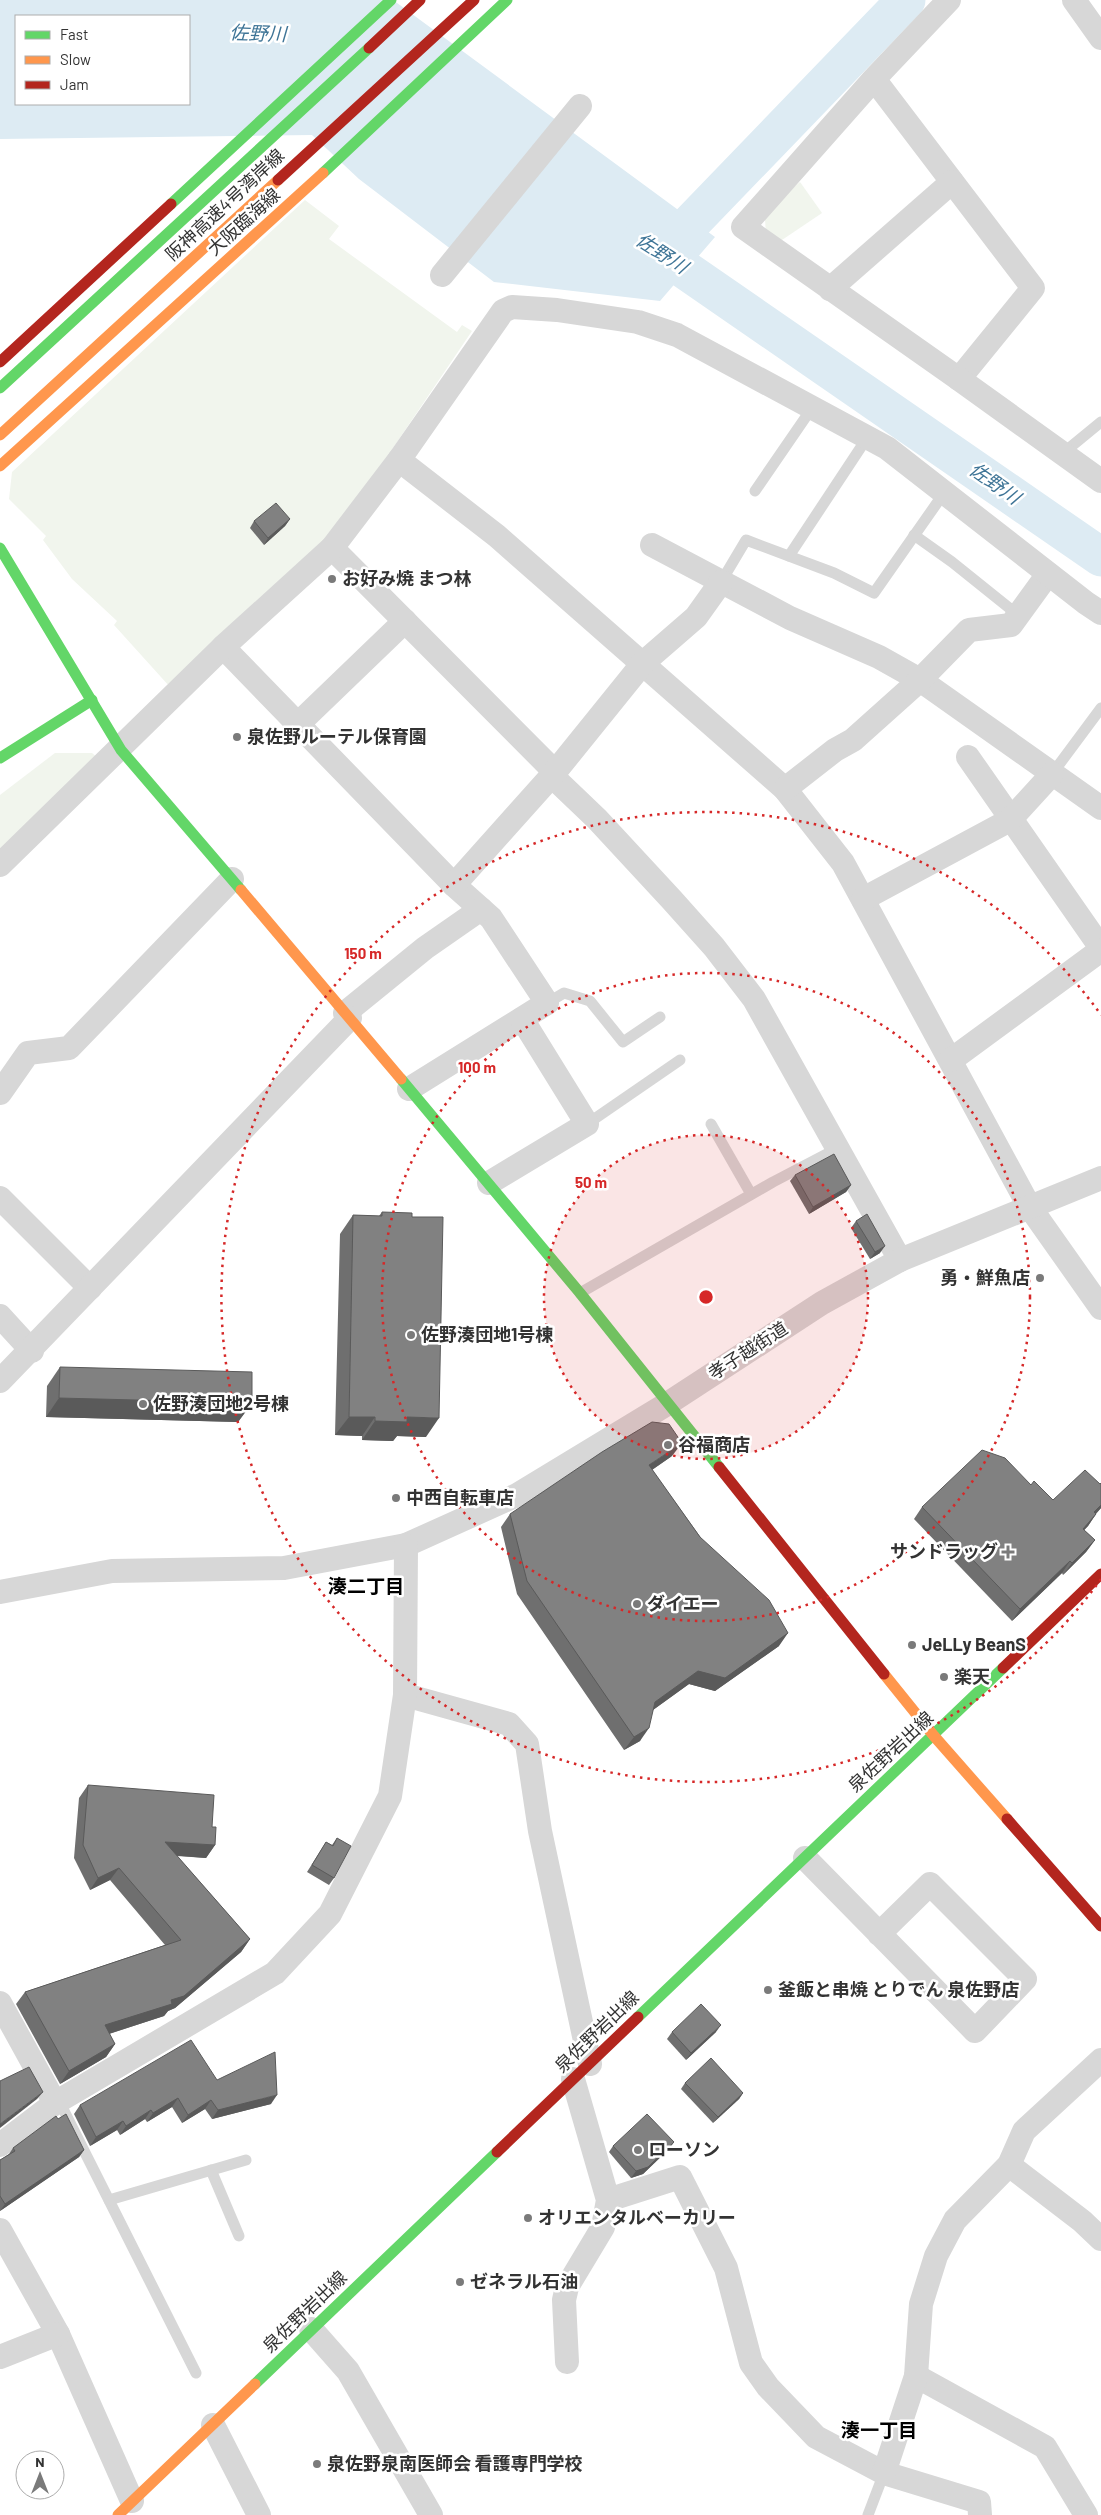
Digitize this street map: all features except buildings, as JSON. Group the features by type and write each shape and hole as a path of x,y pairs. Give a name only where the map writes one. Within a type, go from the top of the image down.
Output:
{"main road":[{"path":"0,362 391,0"},
{"name":"阪神高速4号湾岸線","path":"0,388 420,0"},
{"name":"阪神高速4号湾岸線","path":"0,435 474,0"},
{"name":"大阪臨海線","path":"0,466 308,188 507,0"},
{"path":"0,548 121,750 348,1015 580,1293 934,1736 1101,1926"},
{"path":"0,758 92,700"},
{"name":"泉佐野岩出線","path":"125,2508 934,1736 1101,1574"}],"street":[{"path":"949,0 874,79 743,227 1101,481"},
{"path":"1074,0 1101,38"},
{"path":"874,79 1033,288 959,379"},
{"path":"442,275 580,106"},
{"path":"830,289 952,182"},
{"path":"0,865 121,750 223,647 332,548 399,460 502,311 512,307 557,310 638,322 677,335 887,448 1101,613"},
{"path":"399,460 497,536 785,789 843,863 1029,1206 1101,1308"},
{"path":"652,545 790,618 879,657 920,680 1101,808"},
{"path":"332,548 597,819 672,900 732,970 754,999 900,1260"},
{"path":"785,789 835,750 853,740 920,680 969,630 1011,625 1048,574"},
{"path":"454,885 554,774 643,663 696,618 721,582"},
{"path":"298,724 405,621"},
{"path":"223,647 454,885 491,918 546,1003 409,1089"},
{"path":"951,1060 1101,949 968,758"},
{"path":"863,899 1010,820 1052,774"},
{"path":"0,1093 28,1053 69,1048 232,879"},
{"path":"0,1381 32,1351 348,1015 425,948 481,909"},
{"path":"488,1183 587,1124 522,1019"},
{"name":"孝子越街道","path":"0,1592 112,1572 284,1568 406,1545 516,1495 667,1404 822,1303 900,1260 1101,1178"},
{"path":"0,1198 90,1288"},
{"path":"0,1316 32,1351"},
{"path":"0,2145 57,2102 275,1973 330,1914 390,1796 405,1694 406,1545"},
{"path":"405,1694 509,1724 527,1744 540,1831 590,2064"},
{"path":"805,1858 879,1934 974,2031 1024,1979 930,1884 879,1934"},
{"path":"2,2012 57,2102"},
{"path":"884,2473 916,2376 921,2304 936,2256 955,2220 1009,2165 1024,2131 1101,2060"},
{"path":"567,2362 564,2300 567,2288 603,2227 608,2200 573,2079"},
{"path":"1009,2165 1082,2221 1101,2240"},
{"path":"608,2200 680,2177 726,2268 751,2363 768,2386 816,2437 884,2473 979,2502 980,2515"},
{"path":"0,2230 58,2334 125,2508"},
{"path":"311,2330 348,2371 431,2515"},
{"path":"0,2357 58,2334"},
{"path":"916,2376 1045,2447 1086,2515"},
{"path":"213,2425 260,2515"}],"lane":[{"path":"755,491 812,408"},
{"path":"1062,454 1101,422"},
{"path":"789,556 867,438"},
{"path":"721,582 746,540 834,573 874,593 944,493"},
{"path":"914,535 952,562 1018,615"},
{"path":"1052,774 1101,708"},
{"path":"546,1003 564,992 590,1001 623,1042 660,1017"},
{"path":"587,1124 680,1060"},
{"path":"711,1124 751,1194"},
{"path":"580,1293 751,1194 838,1148"},
{"path":"57,2102 196,2372"},
{"path":"109,2200 246,2160"},
{"path":"211,2170 239,2236"},
{"path":"868,2515 884,2473"}],"shaded area":[{"path":"800,182 822,213 779,242 766,235 765,219 787,193"},
{"path":"305,200 339,226 329,239 457,332 462,325 472,331 339,528 170,687 114,625 117,621 72,579 43,540 46,536 9,499 12,472"},
{"path":"55,753 92,753 99,759 0,857 0,795"}],"water":[{"path":"0,0 393,0 715,237 660,301 494,282 359,179 312,135 0,139"}],"waterway":[{"path":"663,252 906,0"},
{"name":"佐野川","path":"642,240 1101,557"}],"traffic: fast":[{"path":"171,204 391,0"},
{"path":"323,173 507,0"},
{"path":"0,388 369,48"},
{"path":"0,548 121,750 241,890"},
{"path":"0,758 92,700"},
{"path":"401,1079 580,1293 719,1467"},
{"path":"638,2017 1003,1668"},
{"path":"255,2384 497,2152"}],"traffic: slow":[{"path":"0,466 323,173"},
{"path":"0,435 278,180"},
{"path":"241,890 401,1079"},
{"path":"884,1674 934,1736 1007,1819"},
{"path":"118,2515 255,2384"}],"traffic: jam":[{"path":"369,48 420,0"},
{"path":"278,180 474,0"},
{"path":"0,362 171,204"},
{"path":"719,1467 884,1674"},
{"path":"1003,1668 1101,1574"},
{"path":"1007,1819 1101,1926"},
{"path":"497,2152 638,2017"}],"place":[{"name":"お好み焼 まつ林","path":"332,579"},
{"name":"泉佐野ルーテル保育園","path":"237,737"},
{"name":"勇・鮮魚店","path":"1040,1278"},
{"name":"佐野湊団地1号棟","path":"411,1335"},
{"name":"佐野湊団地2号棟","path":"143,1404"},
{"name":"谷福商店","path":"668,1445"},
{"name":"中西自転車店","path":"396,1498"},
{"name":"サンドラッグ","path":"1008,1552"},
{"name":"ダイエー","path":"637,1604"},
{"name":"JeLLy BeanS","path":"912,1645"},
{"name":"楽天","path":"944,1677"},
{"name":"釜飯と串焼 とりでん 泉佐野店","path":"768,1990"},
{"name":"ローソン","path":"638,2150"},
{"name":"オリエンタルベーカリー","path":"528,2218"},
{"name":"ゼネラル石油","path":"460,2282"},
{"name":"泉佐野泉南医師会 看護専門学校","path":"317,2464"}],"district":[{"name":"湊二丁目","path":"366,1586"},
{"name":"湊一丁目","path":"879,2430"}]}
